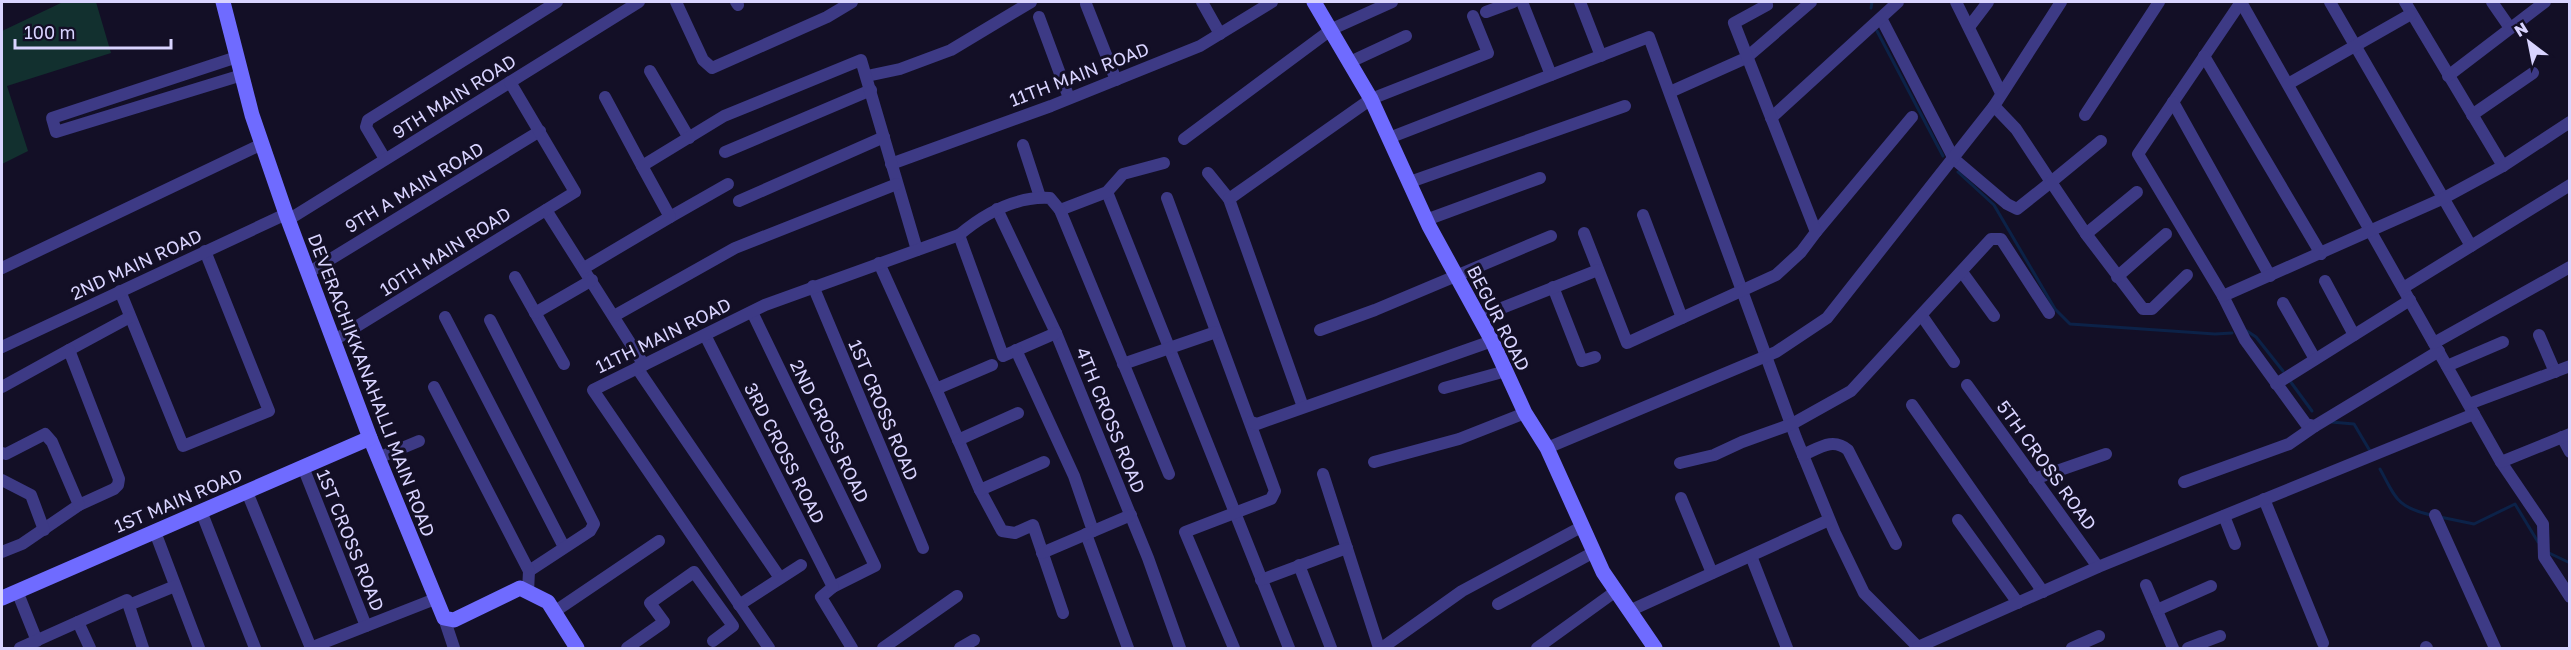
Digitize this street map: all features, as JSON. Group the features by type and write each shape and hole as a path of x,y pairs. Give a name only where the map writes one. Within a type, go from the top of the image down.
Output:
{"street":[{"name":"DEVERACHIKKANAHALLI MAIN ROAD","path":"223,2 262,144 287,217 370,438 444,618"},
{"path":"386,159 366,127 368,120 557,2"},
{"name":"9TH MAIN ROAD","path":"287,217 386,159 623,6 639,2"},
{"path":"676,2 703,60 712,68 827,17 852,2"},
{"path":"867,76 900,69 951,50 1031,2"},
{"path":"1202,2 1220,34"},
{"name":"11TH MAIN ROAD","path":"891,164 1069,98 1200,46 1272,2"},
{"name":"BEGUR ROAD","path":"1314,2 1332,29 1371,99 1426,220 1492,341 1525,413 1547,448 1603,572 1655,648"},
{"path":"1184,139 1332,29 1392,2"},
{"path":"1486,12 1513,2"},
{"path":"1522,2 1551,75"},
{"path":"1580,2 1601,56"},
{"path":"1766,2 1767,4 1734,23 1816,232"},
{"path":"1670,92 1746,57 1811,2"},
{"path":"1771,118 1898,2"},
{"path":"1956,2 2001,93"},
{"path":"1969,27 1988,2"},
{"path":"1547,448 1767,355 1827,318 1994,106 2061,2"},
{"path":"2085,115 2159,2"},
{"path":"2315,426 2306,424 2245,340 2223,296 2138,154 2241,2 2501,462 2543,524 2544,557 2570,597"},
{"path":"2330,2 2471,246"},
{"path":"2405,2 2503,166"},
{"path":"2492,2 2510,28"},
{"path":"2448,76 2545,2"},
{"path":"1086,3 1116,80"},
{"path":"2288,84 2411,14"},
{"path":"1229,199 1371,99 1488,53 1473,16"},
{"path":"1039,17 1069,98"},
{"path":"1881,18 1954,159 2007,204 2017,209 2101,141"},
{"path":"1350,62 1406,36"},
{"path":"1389,138 1650,37 1829,520 1864,593 1918,648 2098,567 2264,499 2570,366"},
{"path":"2204,56 2320,254"},
{"path":"237,57 52,118 56,132 242,75"},
{"path":"642,166 724,116 861,60 917,249"},
{"path":"650,71 689,138"},
{"path":"2472,115 2534,73"},
{"path":"510,81 540,131"},
{"path":"725,152 871,90"},
{"path":"605,97 670,217"},
{"path":"2173,102 2270,276"},
{"path":"1410,182 1624,106"},
{"path":"1994,106 2016,129 2086,234 2143,309 2152,309 2187,274"},
{"path":"1584,233 1627,343 1776,275 1801,252 1912,117"},
{"path":"2223,296 2373,232 2444,198 2503,166 2570,122"},
{"name":"10TH MAIN ROAD","path":"333,341 575,192 540,131"},
{"name":"9TH A MAIN ROAD","path":"308,273 540,131"},
{"path":"739,201 884,137"},
{"path":"2,268 262,144"},
{"path":"1023,145 1040,197 1050,198 1060,210 1169,474"},
{"path":"1060,210 1107,192 1123,174 1164,163"},
{"path":"1208,172 1229,199 1303,407"},
{"path":"1426,220 1540,178"},
{"path":"584,268 728,184"},
{"path":"614,316 735,248 897,184"},
{"path":"2403,288 2570,185"},
{"path":"1107,192 1288,648"},
{"path":"2086,234 2137,192"},
{"name":"11TH MAIN ROAD","path":"739,605 593,390 752,312 813,286 959,235 976,221 997,209 1040,197"},
{"path":"1167,198 1275,491 1271,499 1185,532 1234,648"},
{"name":"4TH CROSS ROAD","path":"997,209 1056,333 1131,515 1180,648"},
{"path":"546,210 614,316 640,367 780,578"},
{"path":"1643,215 1682,318"},
{"name":"2ND MAIN ROAD","path":"2,347 205,251 287,217"},
{"path":"2117,277 2166,234"},
{"path":"959,235 1003,356 1056,333"},
{"path":"1320,330 1375,310 1455,274 1551,236"},
{"path":"1680,463 1714,455 1792,424 1851,391 1992,239 2001,239 2049,313"},
{"path":"120,291 183,446 269,411 205,251"},
{"path":"879,263 980,490 1002,531 1008,534 1015,533 1033,525 1063,614"},
{"path":"2184,482 2289,444 2436,347 2570,267"},
{"path":"1479,317 1598,270"},
{"path":"1962,272 1994,316"},
{"path":"515,277 564,364"},
{"path":"535,313 592,280"},
{"path":"2325,281 2354,335"},
{"name":"1ST CROSS ROAD","path":"813,286 923,548"},
{"path":"1553,287 1582,361 1595,357"},
{"path":"2276,384 2410,300"},
{"path":"2283,303 2315,359"},
{"name":"2ND CROSS ROAD","path":"752,312 875,566 833,587"},
{"path":"1922,316 1954,362"},
{"path":"2,387 130,317"},
{"path":"445,317 564,548"},
{"path":"490,320 594,524 590,531 529,571"},
{"path":"1123,364 1216,332"},
{"name":"3RD CROSS ROAD","path":"705,335 833,587"},
{"path":"2539,335 2555,372"},
{"path":"1251,422 1257,424 1492,341"},
{"path":"2447,366 2503,342"},
{"path":"2,552 22,544 79,505 114,489 119,480 69,350"},
{"path":"1016,350 1074,476 1089,532 1128,648"},
{"path":"936,389 992,365"},
{"path":"1444,388 1506,371"},
{"name":"5TH CROSS ROAD","path":"1967,385 2098,567"},
{"path":"434,387 529,571 528,592"},
{"path":"1912,405 2043,591"},
{"path":"958,440 1018,413"},
{"path":"1374,462 1459,439 1525,413"},
{"path":"2,453 6,454 45,434 52,442 79,505"},
{"path":"2501,462 2566,435 2570,452"},
{"name":"1ST MAIN ROAD","path":"2,598 370,438"},
{"path":"378,458 419,441"},
{"path":"1803,455 1834,442 1848,450 1896,544"},
{"path":"2034,479 2106,454"},
{"path":"980,490 1044,462"},
{"name":"1ST CROSS ROAD","path":"303,467 366,626"},
{"path":"1323,474 1380,648 1462,591 1582,526"},
{"path":"2,480 32,495 44,530"},
{"path":"2,493 14,486"},
{"path":"247,492 311,648 435,599"},
{"path":"1681,498 1712,573"},
{"path":"2264,499 2323,642"},
{"path":"201,511 255,648"},
{"path":"1042,553 1131,515"},
{"path":"2435,515 2495,648"},
{"path":"2224,516 2235,544"},
{"path":"1629,611 1829,520"},
{"path":"1958,520 2018,603"},
{"path":"155,532 199,648"},
{"path":"554,612 659,541"},
{"path":"1261,580 1347,548"},
{"path":"1498,604 1594,552"},
{"path":"1751,555 1787,648"},
{"path":"1299,565 1331,648"},
{"path":"769,648 739,605 801,566"},
{"path":"627,648 664,622 650,603 694,572 734,626 712,641"},
{"path":"2146,585 2173,648"},
{"path":"129,605 175,586"},
{"path":"2157,610 2211,586"},
{"path":"833,587 822,594 821,598 852,648"},
{"path":"452,648 444,618 454,620 520,588 548,602 577,648"},
{"path":"17,591 37,641"},
{"path":"1537,648 1616,591"},
{"path":"884,648 957,596"},
{"path":"20,648 127,600 144,648"},
{"path":"78,622 90,648"},
{"path":"2072,648 2099,636"},
{"path":"2188,648 2220,636"},
{"path":"960,648 974,640"}],"green space":[{"path":"63,2 96,2 111,53 7,86 28,151 2,164 2,31"}],"waterway":[{"path":"1871,8 1872,2"},
{"path":"1877,31 1943,156"},
{"path":"1958,172 1994,205 2055,309 2070,324 2215,334 2232,333"},
{"path":"2247,331 2256,337 2283,371"},
{"path":"2290,381 2312,411"},
{"path":"2331,422 2354,424 2370,451"},
{"path":"2380,469 2398,500 2411,509 2431,515"},
{"path":"2440,517 2474,524 2515,504 2538,542"},
{"path":"2547,552 2570,563"}]}
